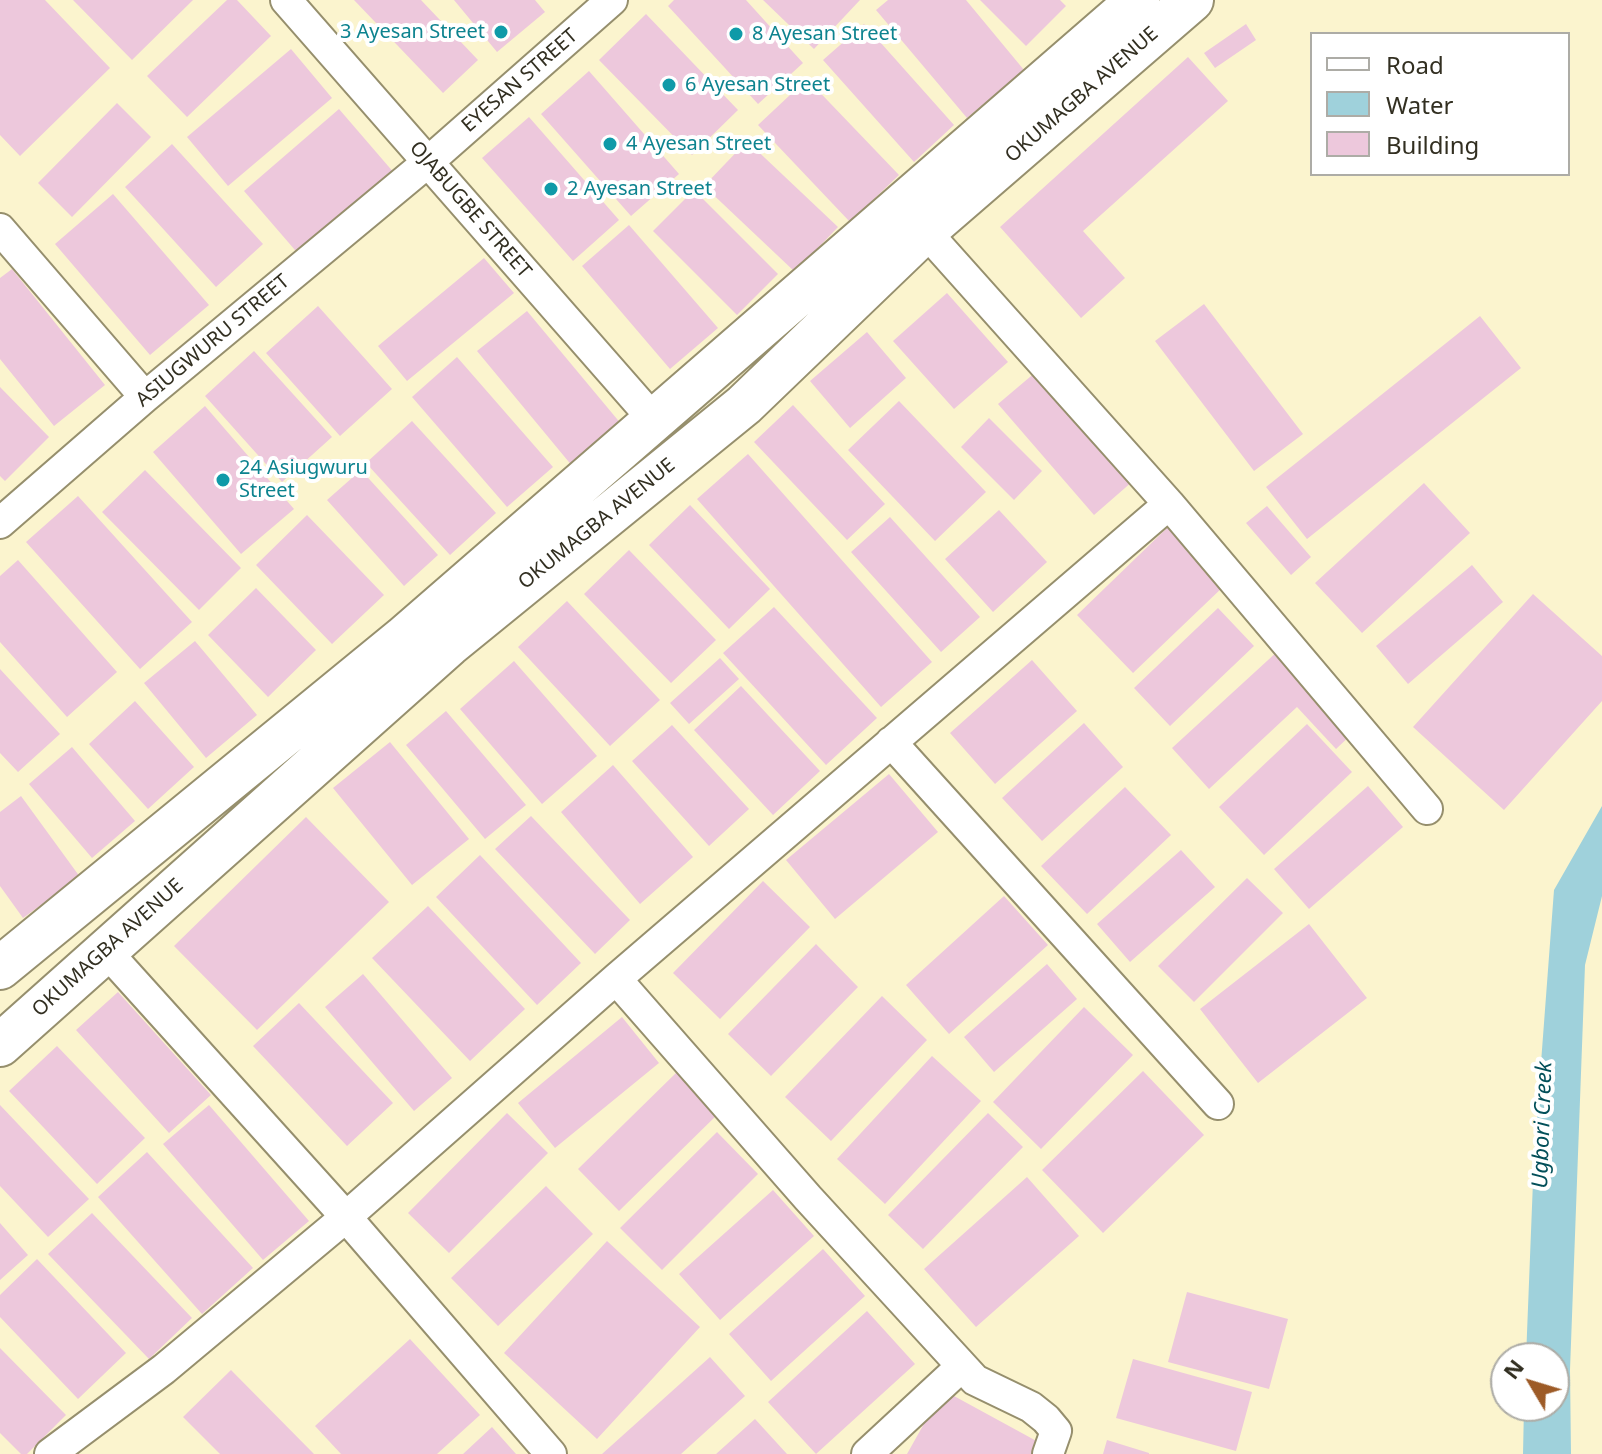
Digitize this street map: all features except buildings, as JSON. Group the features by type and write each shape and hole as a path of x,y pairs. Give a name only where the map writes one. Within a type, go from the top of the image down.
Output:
{"main road":[{"name":"OKUMAGBA AVENUE","path":"0,968 403,638 1138,0"},
{"name":"OKUMAGBA AVENUE","path":"0,1045 449,645 744,405 925,231 1192,0"}],"street":[{"name":"OJABUGBE STREET","path":"286,0 654,420"},
{"name":"EYESAN STREET","path":"428,162 612,0"},
{"name":"ASIUGWURU STREET","path":"0,523 145,397 428,162"},
{"path":"0,229 145,397"},
{"path":"925,231 1169,504 1427,809"},
{"path":"50,1454 164,1369 346,1217 616,979 1169,504"},
{"path":"891,742 1218,1104"},
{"path":"105,950 346,1217 551,1454"},
{"path":"616,979 808,1198 975,1380 1031,1407 1046,1419 1056,1431 1048,1454"},
{"path":"867,1454 962,1366"}],"water":[{"name":"Ugbori Creek","path":"1602,806 1602,896 1585,965 1570,1370 1570,1342 1527,1342 1534,1156 1554,890"},
{"path":"1570,1370 1571,1454 1523,1454 1524,1422 1570,1422"}],"place":[{"name":"3 Ayesan Street","path":"501,32"},
{"name":"8 Ayesan Street","path":"736,34"},
{"name":"6 Ayesan Street","path":"669,85"},
{"name":"4 Ayesan Street","path":"610,144"},
{"name":"2 Ayesan Street","path":"551,189"},
{"name":"24 Asiugwuru Street","path":"223,480"}]}
